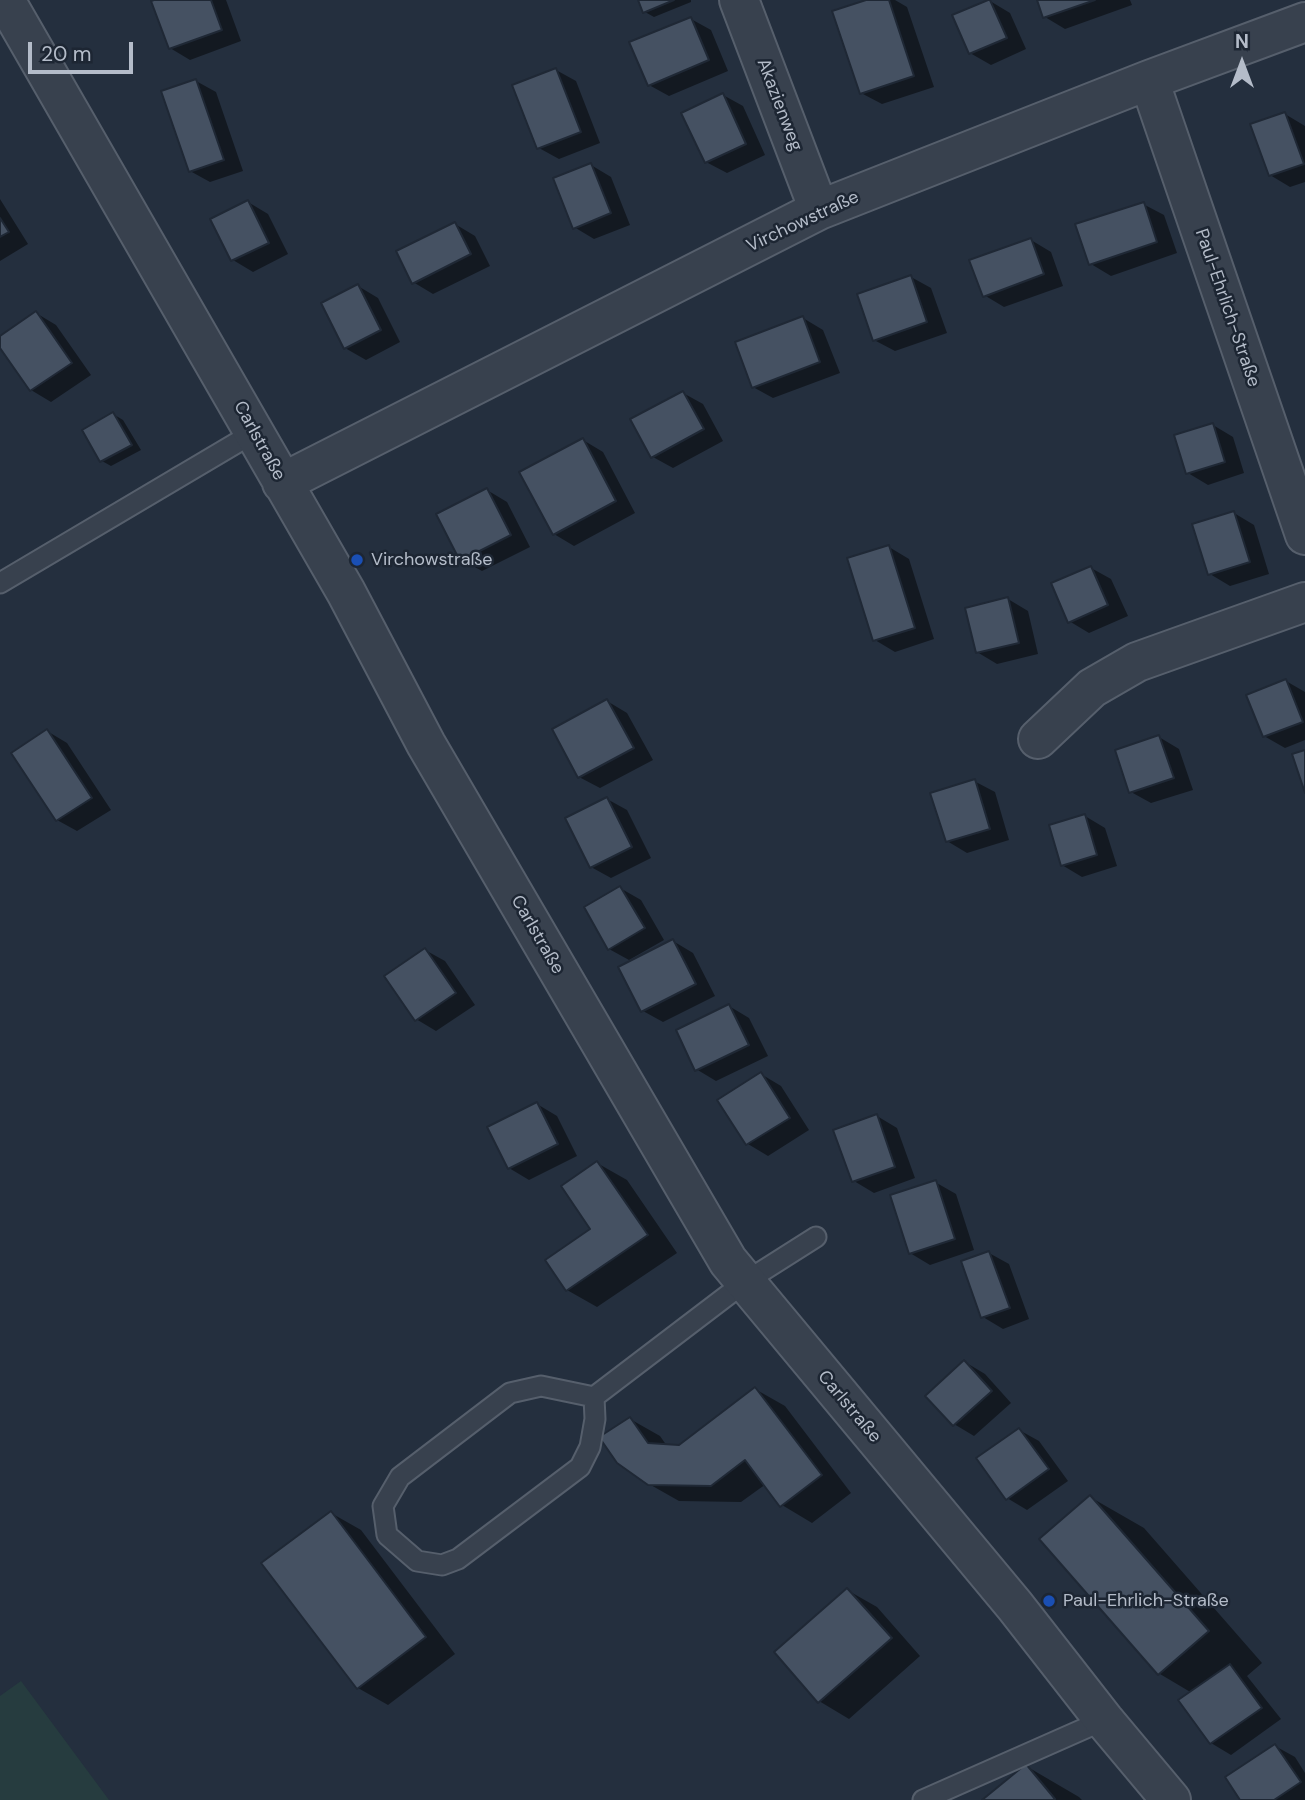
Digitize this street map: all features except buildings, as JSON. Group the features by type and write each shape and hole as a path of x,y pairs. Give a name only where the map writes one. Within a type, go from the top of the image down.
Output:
{"street":[{"name":"Carlstraße","path":"5,0 346,592 426,744 728,1261 1171,1800"},
{"name":"Akazienweg","path":"739,0 819,211"},
{"name":"Virchowstraße","path":"282,483 819,211 1149,80 1305,22"},
{"name":"Paul-Ehrlich-Straße","path":"1149,80 1305,535"},
{"path":"1038,738 1092,688 1137,662 1305,603"}],"lane":[{"path":"0,583 255,432"},
{"path":"594,1397 595,1419 590,1447 580,1467 458,1559 442,1565 417,1561 387,1535 383,1506 401,1477 510,1392 541,1386 594,1397 745,1282 816,1237"},
{"path":"923,1800 1104,1720"}],"green space":[{"path":"21,1681 109,1800 0,1800 0,1696"}],"place":[{"name":"Virchowstraße","path":"357,560"},
{"name":"Paul-Ehrlich-Straße","path":"1049,1601"}]}
